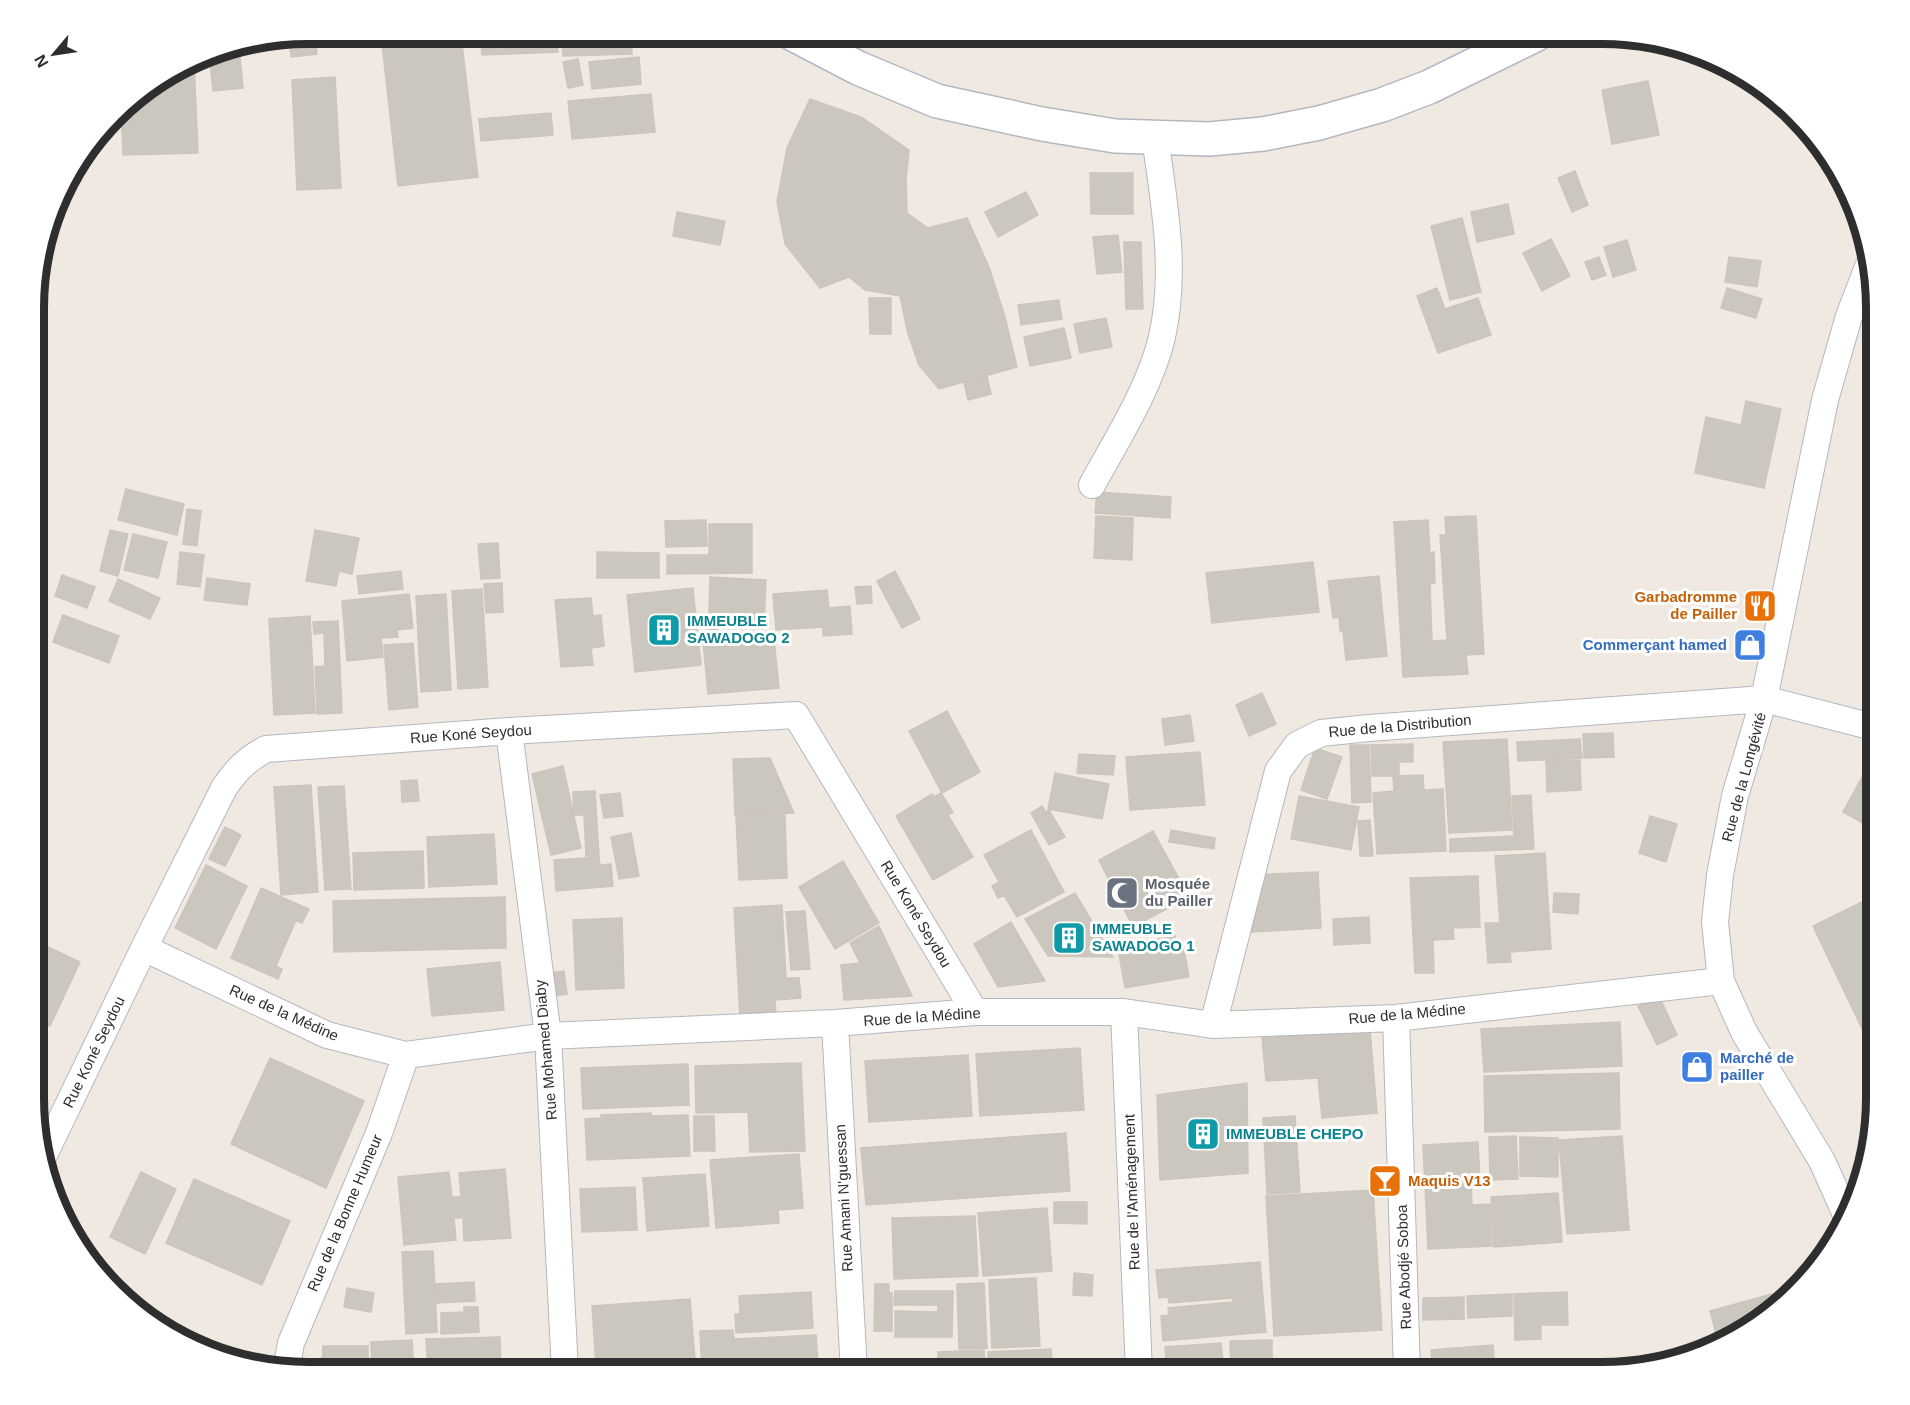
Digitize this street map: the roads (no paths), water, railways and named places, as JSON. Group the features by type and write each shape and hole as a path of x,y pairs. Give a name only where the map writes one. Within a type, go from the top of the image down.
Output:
{"main road":[{"path":"811,44 858,68 937,101 1062,128 1115,136 1209,139 1263,134 1319,123 1382,105 1428,87 1517,44"}],"street":[{"path":"1092,485 1142,392 1161,338 1169,295 1169,246 1155,137"},
{"name":"Rue de la Longévité","path":"1842,1207 1821,1161 1744,1032 1721,981 1715,922 1720,875 1735,796 1764,699 1825,400 1849,316 1864,276"},
{"name":"Rue de la Longévité","path":"1764,699 1866,725"},
{"name":"Rue de la Distribution","path":"1213,1025 1278,771 1297,746 1322,733 1369,728 1764,699"},
{"name":"Rue Koné Seydou","path":"48,1146 224,788 235,771 248,759 266,749 509,731 796,715 975,1012"},
{"name":"Rue Mohamed Diaby","path":"509,731 548,1036 564,1362"},
{"name":"Rue de la Médine","path":"144,948 327,1035 406,1055 548,1036 835,1023 975,1012 1124,1012 1213,1025 1396,1018 1721,981"},
{"name":"Rue de l'Aménagement","path":"1124,1012 1139,1362"},
{"name":"Rue Abodjé Soboa","path":"1396,1018 1407,1362"},
{"name":"Rue Amani N'guessan","path":"835,1023 853,1362"},
{"name":"Rue de la Bonne Humeur","path":"288,1361 291,1343 379,1133 406,1055"}],"place":[{"name":"Garbadromme de Pailler","path":"1760,606"},
{"name":"IMMEUBLE SAWADOGO 2","path":"664,630"},
{"name":"Commerçant hamed","path":"1750,645"},
{"name":"Mosquée du Pailler","path":"1122,893"},
{"name":"IMMEUBLE SAWADOGO 1","path":"1069,938"},
{"name":"Marché de pailler","path":"1697,1067"},
{"name":"IMMEUBLE CHEPO","path":"1203,1134"},
{"name":"Maquis V13","path":"1385,1181"}]}
